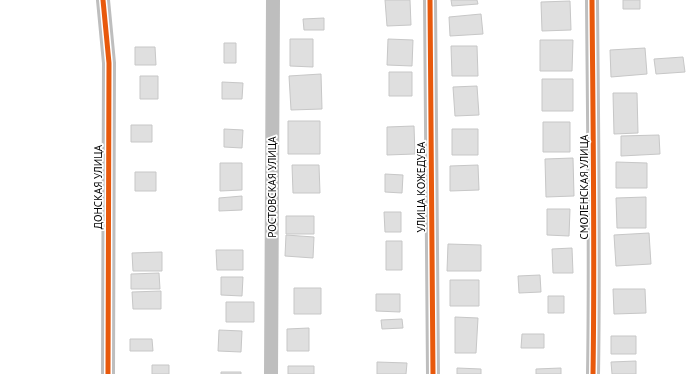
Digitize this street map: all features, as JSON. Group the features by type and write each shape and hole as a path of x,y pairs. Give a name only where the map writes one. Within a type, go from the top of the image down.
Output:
{"street":[{"name":"ДОНСКАЯ УЛИЦА","path":"103,0 109,63 108,374"},
{"name":"РОСТОВСКАЯ УЛИЦА","path":"271,374 273,0"},
{"name":"УЛИЦА КОЖЕДУБА","path":"430,0 432,374"},
{"name":"СМОЛЕНСКАЯ УЛИЦА","path":"592,0 594,127 593,374"}],"building":[{"path":"385,0 410,0 411,25 387,26"},
{"path":"451,0 477,0 478,4 452,6"},
{"path":"623,0 640,0 640,9 623,9"},
{"path":"570,1 571,30 542,31 541,2"},
{"path":"481,14 483,34 450,36 449,17"},
{"path":"324,18 324,30 304,30 303,19"},
{"path":"290,39 313,39 313,67 290,66"},
{"path":"388,39 413,40 412,66 387,65"},
{"path":"540,40 573,40 572,71 540,71"},
{"path":"224,43 236,43 236,63 224,63"},
{"path":"451,46 477,46 478,76 452,76"},
{"path":"135,47 155,47 156,65 135,65"},
{"path":"645,48 647,74 611,77 610,50"},
{"path":"683,57 685,72 656,74 654,59"},
{"path":"389,72 412,72 412,96 389,96"},
{"path":"321,74 322,109 291,110 289,76"},
{"path":"140,76 158,76 158,99 140,99"},
{"path":"542,79 573,79 573,111 542,111"},
{"path":"222,82 243,83 242,99 222,99"},
{"path":"477,86 479,115 455,116 453,87"},
{"path":"613,93 637,93 638,133 614,134"},
{"path":"288,121 320,121 320,154 288,154"},
{"path":"543,122 570,122 570,152 543,152"},
{"path":"131,125 152,125 152,142 131,142"},
{"path":"414,126 415,154 387,155 387,127"},
{"path":"224,129 243,130 242,148 224,147"},
{"path":"452,129 478,129 478,155 452,155"},
{"path":"659,135 660,154 621,156 621,136"},
{"path":"573,158 574,196 546,197 545,159"},
{"path":"616,162 647,163 647,188 616,188"},
{"path":"220,163 242,163 242,190 220,191"},
{"path":"292,165 319,165 320,193 293,193"},
{"path":"478,165 479,190 450,191 450,166"},
{"path":"135,172 156,172 156,191 135,191"},
{"path":"385,174 403,175 402,193 385,192"},
{"path":"242,196 242,210 219,211 219,198"},
{"path":"646,197 646,228 617,228 616,198"},
{"path":"547,209 570,209 569,236 547,235"},
{"path":"384,212 401,212 401,232 385,232"},
{"path":"286,216 314,216 314,234 286,234"},
{"path":"649,233 651,264 616,266 614,235"},
{"path":"286,235 314,237 313,258 285,256"},
{"path":"386,241 402,241 402,270 386,270"},
{"path":"448,244 481,245 481,271 447,271"},
{"path":"572,248 573,273 553,273 552,249"},
{"path":"216,250 243,250 243,270 217,270"},
{"path":"162,252 162,271 133,271 132,253"},
{"path":"159,273 160,289 131,289 131,274"},
{"path":"540,275 541,292 519,293 518,276"},
{"path":"221,277 243,277 242,296 221,295"},
{"path":"450,280 479,280 479,306 450,306"},
{"path":"294,288 321,288 321,314 294,314"},
{"path":"613,289 645,289 646,313 614,314"},
{"path":"161,291 161,309 133,309 132,292"},
{"path":"376,294 400,294 400,312 376,311"},
{"path":"548,296 564,296 564,313 548,313"},
{"path":"226,302 254,302 254,322 226,322"},
{"path":"455,317 478,318 476,353 455,353"},
{"path":"402,319 403,328 382,329 381,320"},
{"path":"309,328 309,351 287,351 287,329"},
{"path":"219,330 242,331 241,352 218,351"},
{"path":"522,334 544,334 544,348 521,348"},
{"path":"611,336 636,336 636,354 611,354"},
{"path":"130,339 152,339 153,351 130,351"},
{"path":"636,361 636,374 612,374 611,362"},
{"path":"377,362 407,363 406,374 377,374"},
{"path":"152,365 169,365 169,374 152,374"},
{"path":"288,366 314,366 314,374 288,374"},
{"path":"457,368 481,369 481,374 457,374"},
{"path":"561,368 561,374 536,374 536,369"},
{"path":"221,372 241,372 241,374 221,374"}],"cycle path":[{"path":"103,0 109,63 108,374"},
{"path":"430,0 433,374"},
{"path":"592,0 594,234 593,374"}]}
